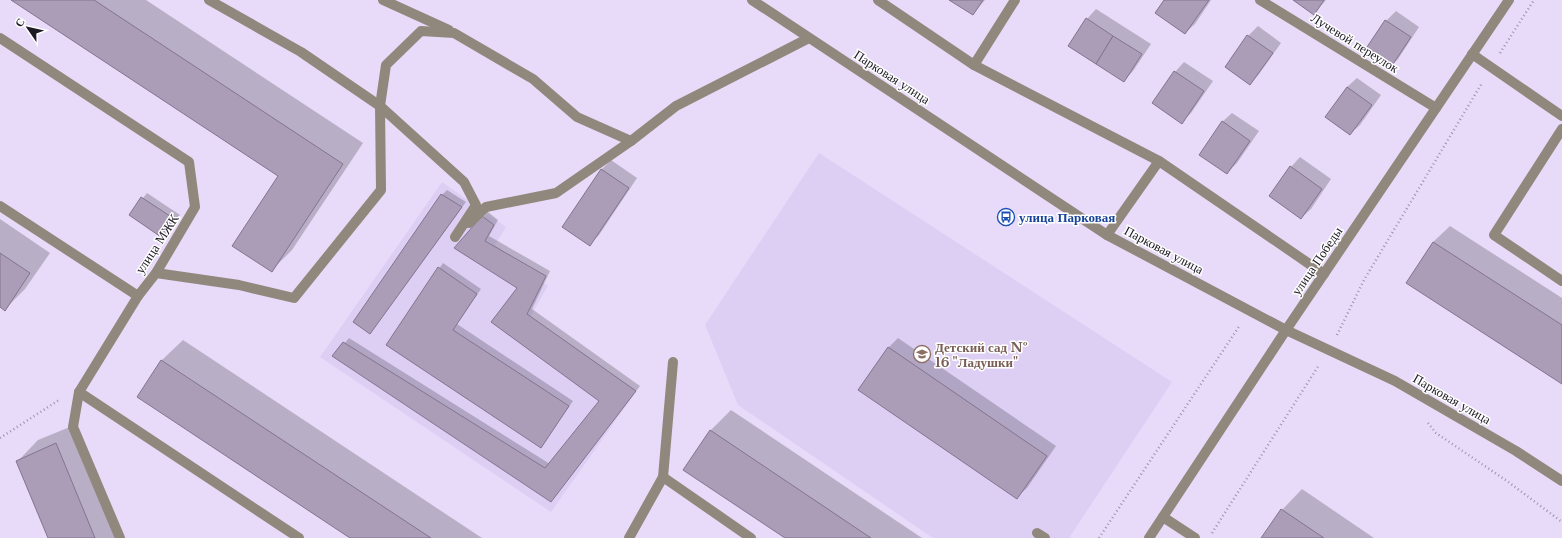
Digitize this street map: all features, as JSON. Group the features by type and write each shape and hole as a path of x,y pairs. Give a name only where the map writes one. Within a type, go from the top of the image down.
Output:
{"street":[{"path":"209,0 301,52 380,106 464,182 476,205 455,237 486,207 556,193 631,141 676,106 809,38"},
{"path":"383,0 454,32 533,79 577,116 631,141"},
{"name":"Парковая улица","path":"752,0 1107,235 1286,330 1395,381 1516,451 1562,481"},
{"path":"878,0 974,65 1159,161 1324,274"},
{"path":"974,65 1016,0"},
{"name":"Лучевой переулок","path":"1260,0 1436,108"},
{"name":"улица Победы","path":"1149,538 1286,330 1509,0"},
{"path":"156,273 239,286 294,298 381,190 380,106 386,64 421,31 454,32"},
{"name":"улица МЖК","path":"0,38 189,162 195,207 156,273 138,296 79,392 72,427 120,538"},
{"path":"1472,54 1562,116"},
{"path":"1562,129 1494,235 1562,281"},
{"path":"1107,235 1159,161"},
{"path":"0,206 138,296"},
{"path":"629,538 663,477 673,362"},
{"path":"79,392 299,538"},
{"path":"663,477 752,538"},
{"path":"1163,517 1195,538"}],"path":[{"path":"1208,538 1329,350 1364,280 1491,68 1534,0"},
{"path":"1099,538 1249,310"},
{"path":"0,438 59,400 79,392"},
{"path":"1427,421 1436,433 1562,522"}],"shaded area":[{"name":"Детский сад № 16 \"Ладушки\"","path":"819,153 1172,382 1069,538 933,538 738,405 705,325"},
{"path":"442,182 506,227 495,245 548,286 529,319 633,396 551,512 320,357"}],"building":[{"path":"11,0 94,0 343,164 272,272 232,246 278,176"},
{"path":"949,0 983,0 973,15"},
{"path":"1164,0 1209,0 1185,34 1155,13"},
{"path":"1293,0 1324,0 1314,15"},
{"path":"1086,18 1113,36 1096,64 1068,46"},
{"path":"1385,20 1411,37 1389,70 1363,53"},
{"path":"1247,35 1273,53 1250,85 1225,67"},
{"path":"1113,36 1142,54 1124,82 1096,64"},
{"path":"1174,71 1204,91 1182,124 1152,103"},
{"path":"1347,87 1372,105 1350,135 1325,117"},
{"path":"1222,121 1250,141 1227,174 1199,155"},
{"path":"1290,166 1322,189 1301,219 1269,196"},
{"path":"601,169 629,188 590,246 562,227"},
{"path":"441,194 462,207 370,334 353,322"},
{"path":"141,197 176,220 164,239 129,215"},
{"path":"482,216 494,225 485,241 546,276 527,314 636,391 551,502 332,356 343,342 545,468 599,401 491,322 517,288 454,248"},
{"path":"1433,242 1562,325 1562,384 1406,283"},
{"path":"0,253 30,273 5,311 0,307"},
{"path":"438,267 477,294 453,330 569,406 541,448 386,345"},
{"path":"888,347 1047,456 1017,499 858,390"},
{"path":"161,360 431,538 350,538 137,397"},
{"path":"710,430 871,538 785,538 683,470"},
{"path":"56,443 95,538 48,538 16,461"},
{"path":"1281,509 1324,538 1261,538"}],"place":[{"name":"улица Парковая","path":"1006,217"},
{"name":"Детский сад № 16 \"Ладушки\"","path":"922,354"}]}
